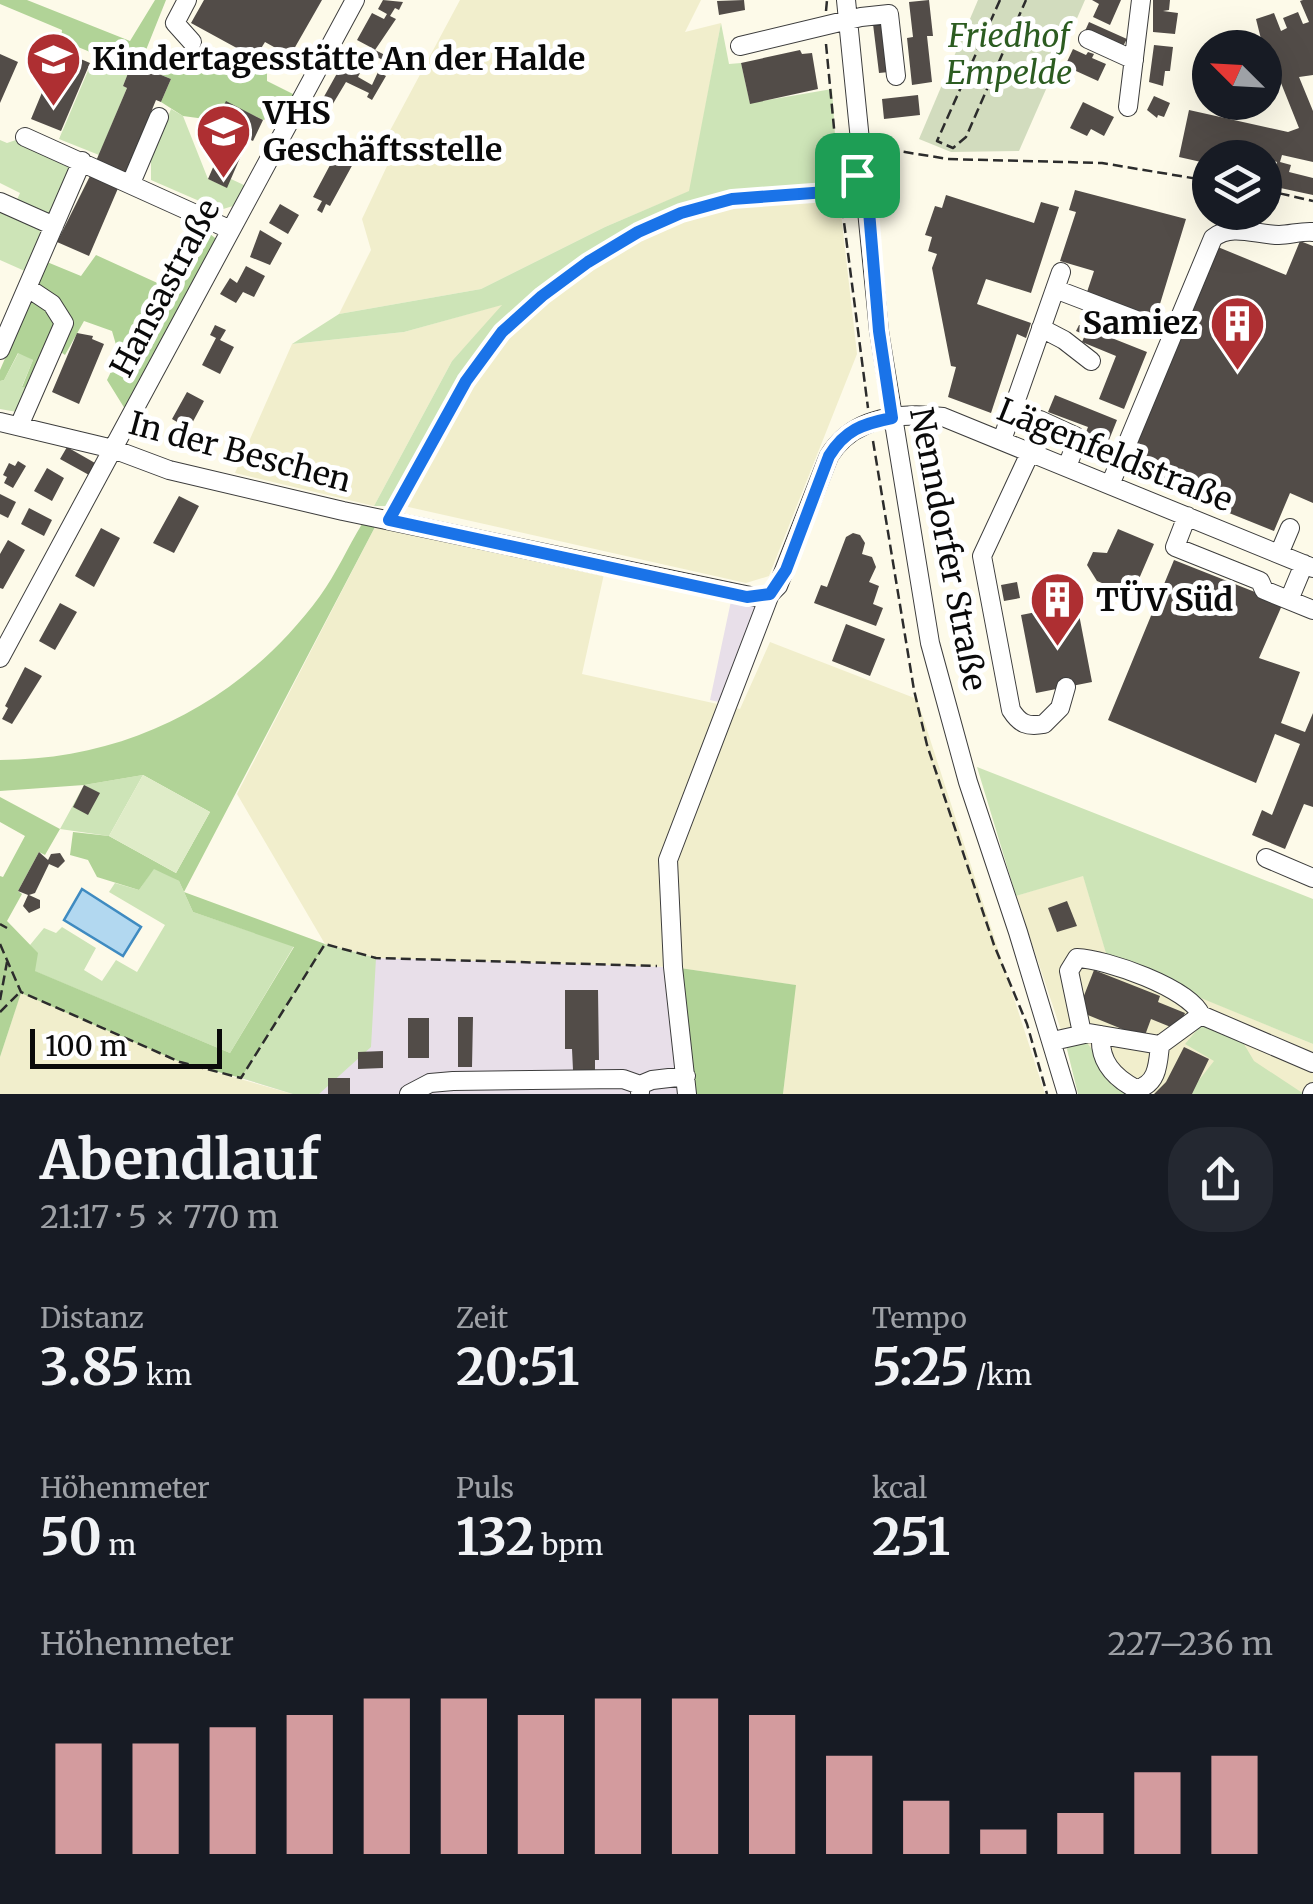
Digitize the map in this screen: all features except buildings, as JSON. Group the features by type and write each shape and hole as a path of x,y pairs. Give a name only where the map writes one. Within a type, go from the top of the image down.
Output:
{"street":[{"path":"187,0 175,23 192,42"},
{"name":"Hansastraße","path":"0,658 355,0"},
{"name":"Nenndorfer Straße","path":"846,0 879,331 930,643 968,782 1067,1094"},
{"path":"1128,107 1141,0"},
{"path":"740,46 889,14 896,76"},
{"path":"1088,40 1134,60"},
{"path":"131,184 159,118"},
{"path":"24,137 230,230"},
{"path":"0,350 82,161"},
{"path":"0,202 54,226"},
{"path":"1110,485 1213,238 1233,230 1274,235 1313,232"},
{"path":"1002,440 1058,280 1144,322"},
{"path":"10,424 64,322 52,304 28,288"},
{"path":"1041,328 1064,340 1091,362"},
{"name":"Lägenfeldstraße","path":"892,418 943,417 1308,566"},
{"path":"409,1094 430,1083 453,1080 624,1080 640,1089 687,1085 673,967 668,860 770,594 786,570 829,456 848,433 870,422 892,418"},
{"path":"1040,420 1075,436 1067,468"},
{"name":"In der Beschen","path":"10,424 113,449 169,470 389,520 747,597 770,594"},
{"path":"1030,453 982,556 1010,710 1026,725 1044,724 1060,708 1066,687"},
{"path":"1187,516 1175,547 1260,581 1264,590 1313,610"},
{"path":"1279,554 1290,528"},
{"path":"1288,600 1308,566"},
{"path":"1266,858 1313,878"},
{"path":"1082,1033 1069,971 1077,958 1122,969 1178,992 1192,1000 1201,1015 1313,1063"},
{"path":"1101,1035 1102,1058 1124,1083 1136,1088 1148,1085 1154,1077 1160,1045 1201,1015"},
{"path":"1053,1042 1082,1033 1160,1045"}],"path":[{"path":"827,0 824,27 840,191 870,422 914,690 927,745 1047,1094"},
{"path":"1000,0 937,140 953,148 966,137 1026,0"},
{"path":"862,146 948,158 1102,164 1192,178"},
{"path":"389,520 466,381 502,332 588,262 638,232 698,208 732,199 840,191 848,181 866,175"},
{"path":"1282,194 1313,201"},
{"path":"0,924 7,928"},
{"path":"0,944 20,992 180,1062 241,1078 325,944 376,958 673,967"},
{"path":"0,1000 8,962"},
{"path":"0,1012 20,992"}],"shaded area":[{"path":"460,0 701,0 685,32 721,23 690,191 605,227 481,289 339,314 371,250 362,219 388,164 378,153"},
{"path":"839,196 857,354 769,576 746,583 404,506 478,370 530,313 577,273 631,240 700,212 756,201"},
{"path":"504,304 452,361 374,506 235,473 292,344 404,332"},
{"path":"376,525 604,574 582,674 740,709 770,642 917,699 1045,1094 783,1094 795,985 673,967 376,958 325,944 237,794"},
{"path":"731,601 758,606 723,703 710,700"},
{"path":"1083,875 1108,959 1313,1044 1313,1094 1078,1092 1016,896"},
{"path":"325,944 376,958 673,967 687,1094 293,1094 241,1078"},
{"path":"21,992 180,1062 293,1094 0,1094 0,1057"}],"green space":[{"path":"0,0 27,0 130,41 155,0 166,0 146,50 181,63 233,72 247,53 255,58 257,55 267,59 267,81 299,97 288,112 263,120 226,102 234,132 214,145 205,119 183,116 161,102 171,79 133,63 116,71 100,66 95,54 61,40 62,30 0,4"},
{"name":"Friedhof Empelde","path":"978,0 1085,0 1019,151 951,152 919,139"},
{"path":"721,23 729,64 741,63 750,103 832,89 839,196 770,200 703,212 641,236 577,274 520,322 477,372 404,506 374,506 452,361 502,305 404,332 292,344 339,314 481,289 605,227 689,191"},
{"path":"95,54 132,63 123,86 127,88 99,155 59,139"},
{"path":"171,109 183,116 208,179 226,187 231,179 246,186 233,206 220,210 151,180 151,160"},
{"path":"0,140 16,140 67,162 70,170 50,215 16,202 20,193 0,183"},
{"path":"0,211 38,227 42,235 27,272 0,260"},
{"path":"206,231 219,241 125,409 107,380 119,355 112,331 84,321 65,355 57,349 69,322 37,285 47,262 81,276 96,255 164,286"},
{"path":"31,299 44,303 56,323 29,388 22,387 33,360 18,353 0,381 0,370"},
{"path":"19,352 33,360 22,386 29,388 17,412 0,409 0,381"},
{"path":"362,524 376,525 184,892 179,881 154,869 139,890 97,877 88,860 70,855 73,832 109,836 176,873 210,812 143,775 84,785 0,791 0,760 94,749 138,736 219,694 290,633 326,588"},
{"path":"977,767 1313,899 1313,1044 1108,960 1083,876 1016,896"},
{"path":"143,775 109,836 60,829 84,785"},
{"path":"143,775 210,812 176,873 109,836"},
{"path":"0,797 60,829 45,855 39,852 7,921 38,953 35,971 230,1053 294,947 193,912 184,892 325,944 241,1078 180,1062 21,993 0,1057 0,876 3,877 25,836 0,822"},
{"path":"154,868 179,881 193,912 294,946 230,1053 34,971 30,945 44,928 56,933 62,927 96,948 84,970 102,981 116,960 137,972 165,925 109,892 115,883 139,890"},
{"path":"325,944 376,958 371,1047 319,1094 293,1094 241,1078"},
{"path":"673,967 796,985 783,1094 687,1094"},
{"path":"1209,1016 1238,1034 1254,1061 1304,1094 1188,1094 1214,1061 1185,1044"},
{"path":"1085,1040 1116,1083 1134,1094 1078,1094 1066,1045"}],"water":[{"path":"82,889 141,927 123,956 64,920"}],"place":[{"name":"Kindertagesstätte An der Halde","path":"53,108"},
{"name":"VHS Geschäftsstelle","path":"224,180"},
{"name":"Samiez","path":"1237,372"},
{"name":"TÜV Süd","path":"1057,649"}],"route":[{"path":"857,175 866,175 879,331 892,418 860,425 838,441 786,570 770,594 747,597 389,520 466,381 502,332 588,262 638,232 681,213 732,199 840,191 857,175"}]}
